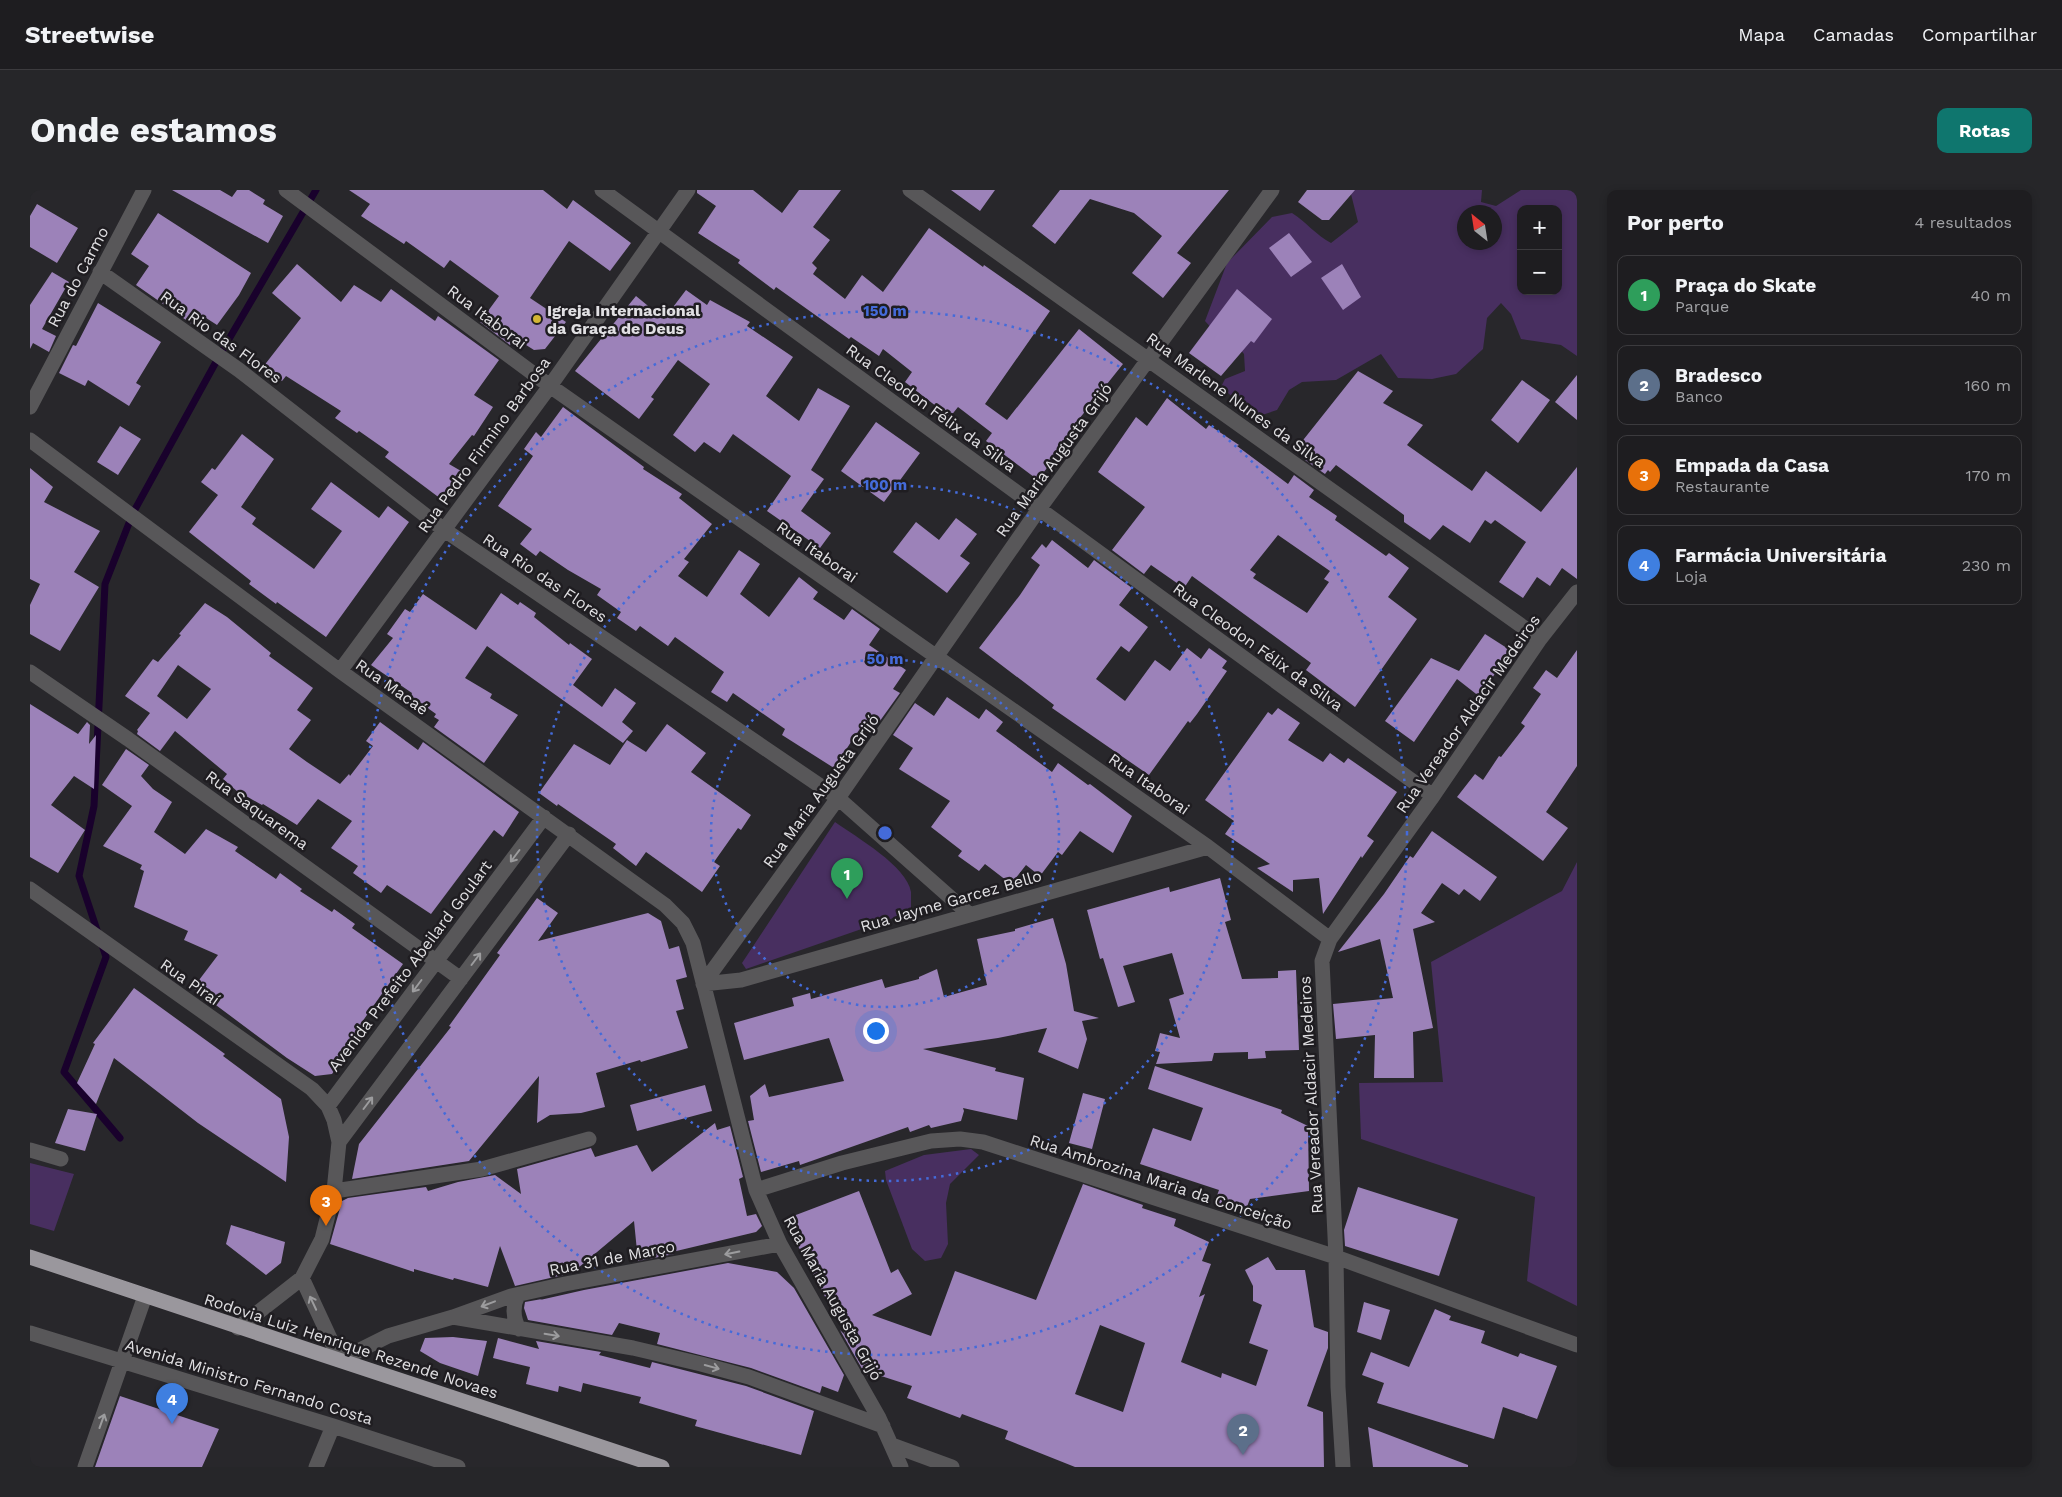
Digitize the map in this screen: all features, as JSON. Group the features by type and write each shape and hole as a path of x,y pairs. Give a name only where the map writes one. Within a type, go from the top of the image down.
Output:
{"highway":[{"name":"Rodovia Luiz Henrique Rezende Novaes","path":"30,1257 238,1328 662,1467"}],"street":[{"name":"Rua do Carmo","path":"30,407 144,190"},
{"name":"Rua Itaborai","path":"286,190 550,386 1208,847 1330,939"},
{"name":"Rua Cleodon Félix da Silva","path":"602,190 1433,796"},
{"name":"Rua Pedro Firmino Barbosa","path":"340,671 550,386 688,190"},
{"name":"Rua Marlene Nunes da Silva","path":"910,190 1150,359 1540,639"},
{"name":"Rua Maria Augusta Grijó","path":"901,1467 883,1426 780,1244 756,1190 703,984 838,798 1039,509 1272,190"},
{"name":"Rua Rio das Flores","path":"100,272 239,370 443,530 838,798 969,914"},
{"name":"Rua Macaé","path":"30,440 340,671 569,834 665,905 683,923 693,943 703,984"},
{"name":"Rua Vereador Aldacir Medeiros","path":"1343,1467 1338,1387 1336,1257 1322,960 1330,939 1433,796 1540,639 1577,592"},
{"name":"Rua Saquarema","path":"30,672 128,739 461,979"},
{"name":"Avenida Prefeito Abeilard Goulart","path":"328,1106 544,817"},
{"path":"339,1142 569,834"},
{"name":"Rua Jayme Garcez Bello","path":"703,984 741,980 1208,847"},
{"name":"Rua Piraí","path":"30,889 312,1089 328,1106"},
{"path":"238,1328 302,1278 322,1239 334,1191 339,1142 334,1120 328,1106"},
{"path":"334,1191 482,1169 589,1139"},
{"name":"Rua Ambrozina Maria da Conceição","path":"756,1190 842,1162 931,1141 960,1139 983,1142 1336,1257 1577,1345"},
{"path":"30,1150 61,1159"},
{"name":"Rua 31 de Março","path":"453,1317 518,1295 564,1284 780,1244"},
{"path":"302,1278 340,1360 388,1336 453,1317 633,1348 701,1364 749,1377 883,1426"},
{"path":"518,1295 513,1308 519,1329"},
{"path":"85,1467 146,1296"},
{"name":"Avenida Ministro Fernando Costa","path":"30,1333 333,1426 458,1467"},
{"path":"316,1467 333,1426"},
{"path":"892,1445 952,1467"}],"shaded area":[{"path":"1350,190 1482,190 1481,202 1492,205 1457,205 1457,250 1502,250 1502,205 1498,205 1521,190 1577,190 1577,356 1561,345 1521,339 1511,314 1501,303 1487,318 1483,349 1456,374 1432,379 1398,378 1381,354 1336,380 1302,382 1289,390 1277,410 1259,416 1242,405 1221,387 1225,379 1245,371 1244,354 1233,341 1216,333 1205,321 1227,263 1272,217 1292,213 1331,243 1358,222"},
{"path":"835,822 891,862 900,872 911,892 911,908 902,915 746,969 742,963"},
{"path":"1577,862 1577,1306 1527,1281 1535,1197 1361,1139 1359,1083 1443,1082 1431,962 1562,891"},
{"path":"971,1149 979,1155 950,1184 946,1203 948,1244 941,1258 925,1261 912,1249 886,1180 885,1171 924,1155"},
{"path":"30,1163 74,1174 54,1231 30,1224"}],"building":[{"path":"172,190 220,190 232,197 237,190 249,190 265,200 263,204 283,216 268,243"},
{"path":"349,190 543,190 567,209 573,200 631,243 610,271 569,241 530,298 566,322 545,349 534,350 515,338 510,345 480,322 499,296 450,260 444,268 406,241 404,244 361,216 370,204"},
{"path":"697,190 753,190 782,213 799,190 841,190 813,227 830,240 812,263 817,268 813,274 845,299 862,275 883,292 929,228 983,267 984,265 1050,311 985,404 1007,420 1079,329 1123,364 1075,424 1078,426 1038,480 986,441 992,433 958,407 950,417 905,382 912,372 883,349 879,356 851,337 849,339 776,287 774,290 738,263 740,260 698,233 716,206 697,193"},
{"path":"951,190 995,190 980,211"},
{"path":"1060,190 1229,190 1177,253 1191,263 1163,298 1132,273 1162,236 1134,213 1090,199 1055,244 1032,226"},
{"path":"1307,190 1355,190 1329,220 1322,220 1298,202"},
{"path":"37,204 78,228 57,263 30,247 30,216"},
{"path":"158,213 251,273 239,295 217,325 203,316 196,327 136,285 149,266 131,254"},
{"path":"1289,233 1312,262 1291,277 1269,248"},
{"path":"297,264 341,302 354,285 381,302 391,289 435,321 438,316 499,360 474,395 493,407 474,436 472,435 449,464 461,471 441,499 385,457 389,452 359,431 357,433 335,418 341,411 286,376 282,381 263,367 301,318 272,293"},
{"path":"1342,264 1361,297 1343,310 1321,278"},
{"path":"52,272 69,282 42,329 56,336 49,352 33,343 30,349 30,305"},
{"path":"1237,289 1272,319 1254,343 1251,341 1221,376 1189,353"},
{"path":"686,290 707,305 710,300 750,322 747,326 793,357 766,396 799,421 818,388 850,406 811,470 824,479 801,511 831,533 820,548 767,511 791,476 733,434 720,453 704,442 695,452 673,435 710,384 678,360 651,397 654,399 639,419 575,371 636,296 664,319"},
{"path":"98,303 161,342 136,383 141,386 129,406 88,380 85,386 59,373 73,345 76,346"},
{"path":"1358,371 1393,391 1383,403 1423,425 1407,445 1472,491 1486,471 1541,512 1577,467 1577,579 1562,568 1550,586 1537,577 1523,598 1499,582 1526,542 1495,520 1491,524 1485,520 1470,543 1443,525 1430,540 1404,522 1404,515 1336,465 1330,472 1328,470 1325,474 1305,460 1311,452 1300,444"},
{"path":"1577,375 1577,420 1555,402"},
{"path":"1522,380 1550,400 1518,443 1491,420"},
{"path":"1167,398 1206,429 1209,425 1239,445 1237,446 1288,484 1294,475 1314,490 1309,497 1337,516 1335,520 1386,556 1389,553 1409,568 1388,597 1417,619 1355,707 1306,670 1311,663 1192,576 1184,588 1151,565 1144,574 1112,550 1145,507 1098,472 1136,417 1147,426","holes":["1278,535 1330,571 1324,579 1329,582 1307,613 1253,578 1256,574 1250,570"]},
{"path":"563,407 644,467 643,469 682,494 679,498 712,524 684,559 689,562 678,576 707,597 739,550 760,564 740,594 769,617 799,577 818,592 813,599 844,620 852,609 880,629 869,645 906,670 893,689 900,693 877,725 871,721 854,745 851,742 834,768 782,735 785,729 733,693 727,702 711,692 724,672 675,637 668,646 640,626 636,631 617,618 621,612 597,595 601,589 540,551 536,556 520,544 532,529 498,506 533,456 524,449 536,432 541,437"},
{"path":"876,422 920,453 884,502 841,471"},
{"path":"120,426 141,439 118,475 97,462"},
{"path":"242,434 274,459 241,507 256,518 252,524 314,569 342,531 311,509 331,482 379,518 388,506 409,522 326,637 249,584 251,581 189,532 218,495 201,482 212,468 215,470"},
{"path":"30,468 53,487 44,502 100,531 74,572 99,587 60,651 30,634 30,605 40,584 30,579"},
{"path":"956,518 977,534 960,556 970,563 947,593 893,552 916,522 939,540"},
{"path":"1052,540 1088,568 1094,560 1132,588 1119,605 1148,627 1129,652 1121,646 1096,679 1125,701 1155,660 1170,671 1187,648 1201,659 1209,648 1227,661 1222,668 1227,671 1197,714 1190,723 1188,721 1149,775 1052,708 1054,705 979,648 1020,595 1040,565 1031,558 1042,544 1046,548"},
{"path":"501,593 518,605 520,602 536,613 534,617 569,645 570,643 592,659 573,685 602,707 615,688 636,703 622,722 633,731 623,743 487,646 465,678 492,694 490,698 518,715 484,763 434,727 439,720 434,717 436,714 411,696 412,693 371,665 393,638 387,634 405,609 410,612 423,594 476,630"},
{"path":"205,603 227,617 271,653 269,656 313,688 297,710 311,720 289,749 340,784 349,774 350,776 373,746 366,741 380,722 418,750 423,742 519,812 503,837 494,830 431,914 387,885 381,893 353,873 358,866 331,848 352,821 318,799 297,825 263,804 246,796 245,798 223,779 227,774 175,731 160,751 137,734 137,730 150,713 125,696 153,659 158,662 181,635 179,634","holes":["178,665 211,689 187,719 157,696"]},
{"path":"1485,634 1510,650 1480,697 1457,679 1414,742 1385,721 1431,658 1459,671"},
{"path":"1577,650 1577,766 1546,812 1568,828 1543,861 1457,797 1475,774 1483,780 1499,756 1501,757 1525,726 1521,723 1541,694 1533,688 1546,670 1557,678"},
{"path":"947,697 979,719 986,709 1003,722 996,731 1052,772 1058,763 1088,785 1090,784 1132,816 1113,853 1080,831 1062,855 1058,852 1040,876 1026,865 1011,884 985,864 979,871 958,856 962,851 931,827 950,801 899,769 913,748 893,735 915,703 934,716"},
{"path":"30,704 78,734 87,722 90,725 89,744 96,735 94,789 74,776 51,805 85,830 58,873 30,857"},
{"path":"1278,708 1300,723 1288,740 1323,762 1330,753 1344,763 1348,758 1397,792 1367,836 1374,841 1362,858 1361,856 1323,914 1319,878 1293,880 1293,892 1257,868 1270,864 1225,834 1234,821 1205,800 1268,712 1272,715"},
{"path":"667,724 706,753 691,772 751,815 741,830 738,828 714,862 720,866 702,892 646,852 636,866 613,848 616,844 539,793 574,744 610,765 627,740 646,752"},
{"path":"126,749 149,765 141,776 153,789 172,802 154,832 185,854 206,829 238,847 235,851 276,879 280,873 302,889 300,891 332,912 334,909 355,924 352,928 403,964 362,1022 366,1025 332,1074 315,1076 287,1058 193,988 218,955 184,940 188,931 134,907 144,871 140,869 142,865 103,846 132,806 102,785"},
{"path":"1432,831 1497,877 1480,901 1464,889 1459,895 1442,883 1421,913 1435,922 1413,929 1433,1028 1413,1032 1414,1078 1374,1078 1375,1035 1336,1039 1333,1004 1393,998 1380,939 1338,952 1384,894 1410,856 1413,858"},
{"path":"1220,878 1231,920 1225,922 1242,979 1278,978 1278,971 1296,970 1299,1050 1265,1051 1266,1058 1248,1059 1248,1052 1214,1053 1212,1061 1156,1064 1160,1052 1155,1051 1160,1033 1180,1038 1169,999 1184,994 1172,953 1123,966 1135,1002 1118,1007 1103,958 1100,959 1087,910 1169,887 1170,892"},
{"path":"537,898 558,913 538,941 648,913 661,921 669,949 679,946 687,977 676,980 684,1009 676,1011 688,1048 596,1073 605,1107 581,1113 550,1115 537,1123 539,1076 469,1161 352,1179 359,1144 451,1027 449,1026 500,955 497,953"},
{"path":"1053,918 1066,964 1074,1011 1099,1018 1082,1021 1087,1039 1078,1069 1038,1052 1047,1028 998,1038 923,1049 996,1068 995,1071 1024,1078 1017,1120 963,1108 961,1121 931,1128 929,1125 910,1132 908,1127 800,1165 799,1161 761,1172 748,1121 754,1120 750,1096 765,1084 769,1097 844,1081 829,1038 744,1060 734,1023 794,1006 792,998 810,993 811,999 882,979 885,988 919,979 919,977 937,969 944,997 987,985 977,939 1015,931 1015,929"},
{"path":"134,988 225,1054 223,1056 281,1099 289,1137 286,1182 198,1123 114,1058 96,1104 77,1083 95,1044 93,1043"},
{"path":"1155,1066 1282,1110 1281,1113 1308,1126 1309,1191 1250,1199 1244,1214 1214,1204 1219,1190 1140,1164 1153,1128 1191,1141 1203,1108 1148,1089"},
{"path":"705,1085 712,1111 637,1131 630,1105"},
{"path":"1083,1093 1105,1099 1092,1149 1069,1143"},
{"path":"68,1109 97,1114 85,1151 55,1143"},
{"path":"715,1123 717,1130 730,1126 743,1177 739,1179 747,1216 756,1214 762,1226 756,1232 668,1253 674,1254 638,1261 634,1221 572,1273 515,1286 500,1246 488,1287 414,1269 414,1272 330,1244 342,1201 348,1198 426,1187 428,1191 458,1182 495,1175 521,1194 517,1169 591,1148 595,1157 637,1145 652,1172"},
{"path":"1083,1184 1143,1205 1142,1208 1176,1219 1174,1226 1209,1242 1202,1261 1211,1264 1199,1297 1205,1294 1181,1362 1221,1378 1222,1373 1256,1386 1268,1350 1249,1343 1262,1305 1253,1301 1253,1286 1245,1270 1268,1257 1276,1270 1305,1270 1314,1327 1328,1332 1328,1348 1307,1406 1323,1412 1324,1467 1075,1467 1005,1439 1008,1431 962,1414 960,1418 907,1398 912,1386 875,1374 873,1378 865,1374 840,1330 846,1336 798,1246 788,1218 859,1191 891,1273 898,1269 912,1294 872,1315 931,1336 955,1271 1036,1300","holes":["1100,1325 1145,1343 1123,1412 1075,1394"]},
{"path":"1358,1187 1458,1219 1439,1276 1345,1246 1344,1230"},
{"path":"231,1225 285,1242 281,1263 266,1275 226,1244"},
{"path":"728,1263 777,1272 794,1288 844,1375 838,1392 822,1386 820,1393 751,1368 657,1344 660,1333 619,1323 612,1335 528,1320 524,1308 525,1302"},
{"path":"1364,1302 1390,1310 1381,1340 1357,1332"},
{"path":"1435,1309 1451,1316 1449,1320 1485,1331 1481,1343 1518,1357 1520,1353 1557,1366 1537,1419 1503,1407 1494,1439 1377,1403 1384,1383 1362,1375 1371,1352 1409,1367"},
{"path":"453,1337 487,1341 478,1376 440,1363 420,1351 425,1338"},
{"path":"498,1338 539,1349 536,1341 601,1352 599,1355 650,1368 652,1362 746,1386 814,1411 801,1455 695,1426 697,1420 639,1403 641,1397 583,1383 581,1392 559,1386 558,1392 526,1384 530,1367 493,1358"},
{"path":"120,1396 219,1429 202,1467 95,1467"},
{"path":"1368,1427 1468,1465 1468,1467 1373,1467"}],"waterway":[{"path":"120,1138 64,1072 106,957 79,876 94,806 105,584 133,513 222,351 316,190"}],"place":[{"name":"Igreja Internacional da Graça de Deus","path":"537,319"},
{"name":"Praça do Skate","path":"847,899"},
{"name":"Empada da Casa","path":"326,1226"},
{"name":"Farmácia Universitária","path":"172,1424"},
{"name":"Bradesco","path":"1243,1455"}]}
